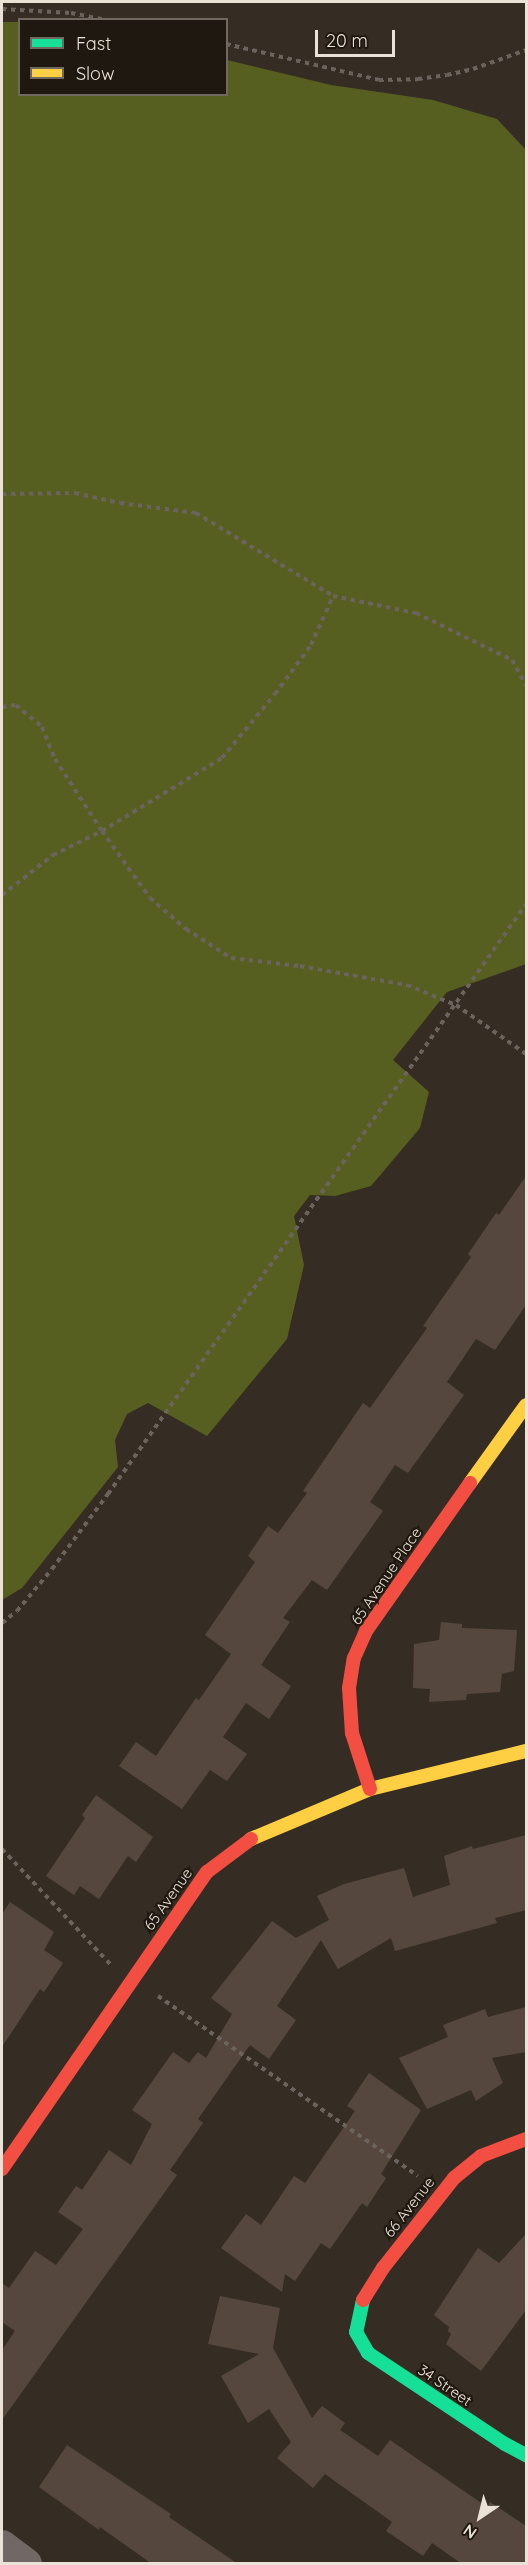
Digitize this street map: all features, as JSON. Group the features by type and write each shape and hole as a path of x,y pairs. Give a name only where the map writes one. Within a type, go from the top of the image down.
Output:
{"street":[{"name":"65 Avenue Place","path":"370,1789 352,1733 349,1688 354,1659 366,1631 397,1585 526,1405"},
{"name":"65 Avenue","path":"2,2169 207,1872 246,1841 370,1789 526,1751"},
{"name":"66 Avenue","path":"356,2332 360,2304 383,2268 454,2178 481,2156 526,2139"},
{"name":"34 Street","path":"356,2332 368,2353 496,2438 526,2455"},
{"path":"2,2546 26,2564"}],"path":[{"path":"2,9 72,13 96,18"},
{"path":"228,44 379,80 418,79 447,75 473,69 526,50"},
{"path":"2,494 75,493 120,503 196,513 333,596 416,613 512,660 526,685"},
{"path":"2,895 53,855 102,831 222,758 275,694 311,645 333,596"},
{"path":"2,707 16,705 42,727 55,759 102,831 150,898 186,929 231,958 300,966 407,985 456,1005 526,1054"},
{"path":"2,1623 17,1611 52,1569 101,1503 526,904"},
{"path":"2,1849 103,1958 116,1968"},
{"path":"157,1996 420,2177"}],"green space":[{"path":"2,22 18,22 18,96 228,96 228,60 331,85 433,100 497,119 526,150 526,964 447,992 393,1060 429,1092 420,1128 371,1186 335,1196 310,1195 294,1216 304,1265 287,1339 207,1436 148,1403 127,1414 115,1440 118,1467 22,1588 2,1600"}],"building":[{"path":"526,1176 526,1305 495,1350 476,1339 447,1382 464,1395 408,1473 395,1465 370,1502 383,1511 327,1590 312,1580 283,1618 290,1622 261,1665 291,1686 269,1719 246,1703 223,1737 247,1754 227,1781 210,1770 182,1809 119,1766 136,1742 156,1756 196,1698 199,1700 231,1654 205,1635 255,1562 248,1556 268,1526 278,1533 307,1493 303,1491 363,1403 370,1408 427,1328 423,1326 471,1257 468,1254 496,1213 499,1215"},
{"path":"441,1622 462,1624 462,1628 517,1630 514,1671 502,1674 500,1692 467,1694 466,1700 429,1702 430,1689 413,1688 414,1644 439,1640"},
{"path":"96,1795 153,1837 136,1862 128,1856 99,1899 80,1886 74,1895 46,1876 85,1818 82,1815"},
{"path":"526,1835 526,1910 495,1918 497,1923 395,1951 391,1938 338,1969 321,1940 277,2006 296,2020 269,2059 250,2045 198,2119 203,2123 170,2170 177,2175 2,2420 2,2350 15,2331 2,2322 2,2283 9,2288 35,2251 56,2265 83,2229 58,2212 76,2186 82,2190 109,2150 131,2165 152,2124 132,2110 173,2052 189,2063 198,2052 206,2058 232,2014 211,1998 272,1921 296,1938 329,1920 317,1896 344,1884 404,1868 413,1897 450,1885 444,1856 472,1846 473,1849"},
{"path":"10,1902 54,1932 44,1950 63,1963 44,1992 40,1989 2,2047 2,1914"},
{"path":"526,2007 526,2052 492,2058 503,2083 476,2101 471,2090 427,2109 399,2058 448,2037 443,2025 485,2009 488,2017"},
{"path":"369,2073 421,2110 381,2174 386,2178 367,2207 362,2203 330,2249 321,2243 295,2281 285,2274 282,2292 221,2248 246,2214 261,2225 294,2176 305,2183 355,2111 347,2106"},
{"path":"526,2234 526,2310 481,2371 446,2344 451,2334 448,2331 449,2327 434,2315 478,2248 499,2263"},
{"path":"220,2296 280,2308 273,2348 312,2418 322,2406 345,2423 340,2430 378,2456 390,2440 487,2507 490,2502 526,2526 526,2564 462,2564 432,2543 423,2556 386,2531 392,2522 325,2474 313,2488 277,2458 291,2442 269,2409 248,2423 221,2376 259,2354 208,2344"},
{"path":"67,2445 171,2514 169,2517 238,2564 152,2564 100,2527 99,2530 39,2487"}],"traffic: fast":[{"path":"363,2300 356,2332 368,2353 505,2444 526,2455"}],"traffic: slow":[{"path":"470,1483 526,1405"},
{"path":"251,1839 370,1789 526,1751"}],"traffic: jam":[{"path":"370,1789 352,1733 349,1688 354,1658 366,1631 470,1483"},
{"path":"2,2169 207,1872 251,1839"},
{"path":"363,2300 383,2268 454,2178 481,2156 526,2139"}]}
